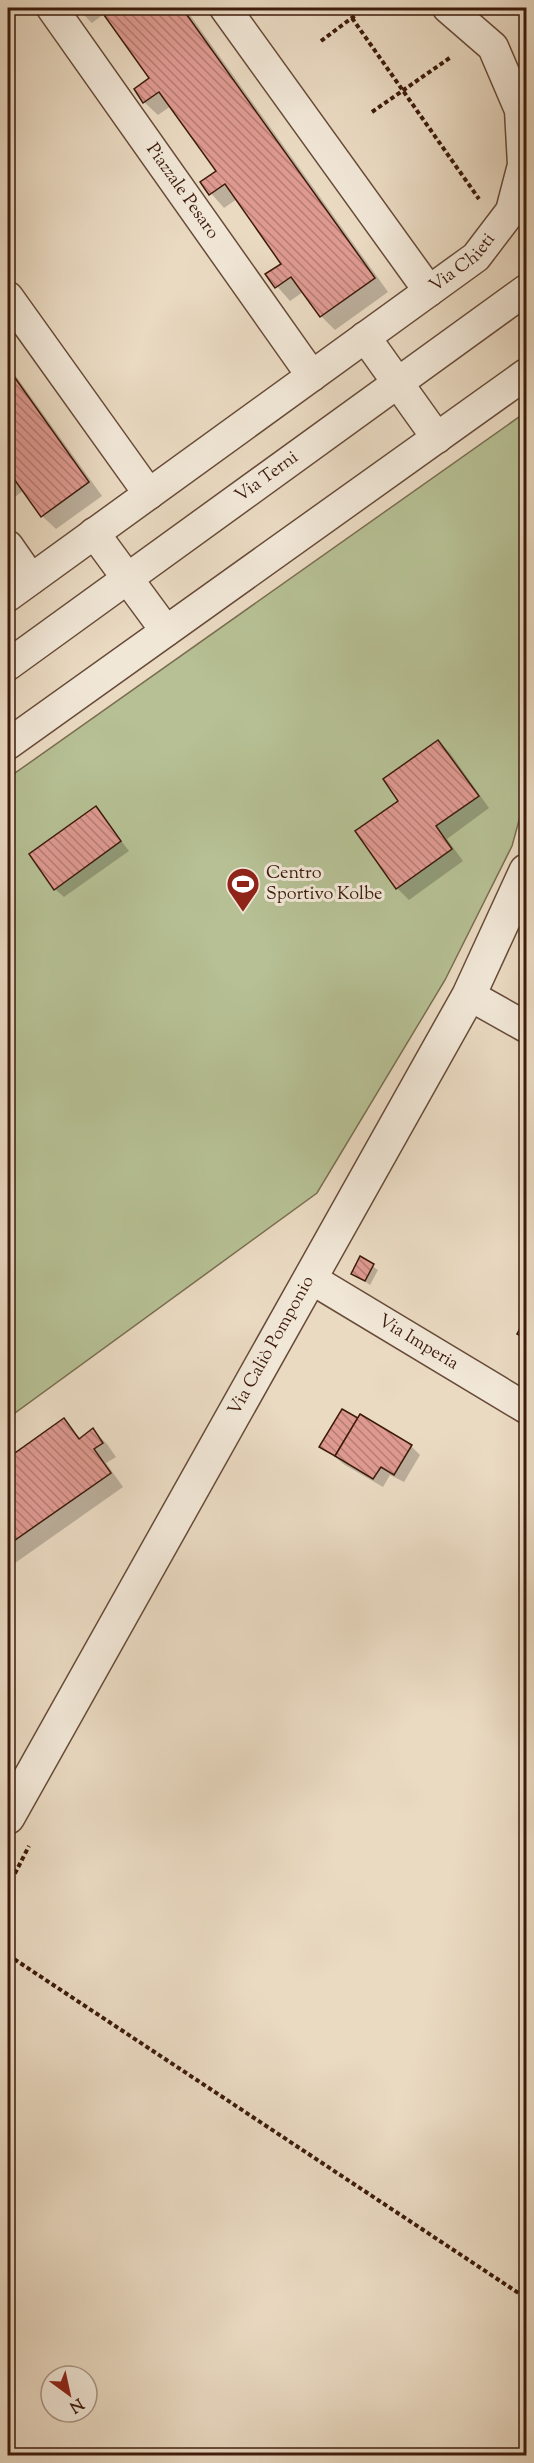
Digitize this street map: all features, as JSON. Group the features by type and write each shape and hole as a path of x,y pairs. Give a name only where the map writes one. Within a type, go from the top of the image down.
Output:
{"street":[{"name":"Piazzale Pesaro","path":"52,8 312,376"},
{"path":"225,8 429,291"},
{"name":"Via Chieti","path":"19,587 477,257 511,211 523,165 520,110 493,47 448,8"},
{"name":"Via Terni","path":"8,664 526,290"},
{"path":"8,297 149,494"},
{"path":"365,337 437,438"},
{"path":"8,744 526,374"},
{"path":"94,533 166,631"},
{"path":"8,546 19,587"},
{"name":"Via Caliò Pomponio","path":"8,1817 469,995 526,871"},
{"path":"469,995 526,1027"},
{"name":"Via Imperia","path":"310,1278 526,1408"}],"path":[{"path":"321,41 365,8"},
{"path":"352,18 481,201"},
{"path":"372,112 459,51"},
{"path":"8,1955 526,2298"}],"green space":[{"name":"Centro Sportivo Kolbe","path":"526,412 526,795 512,846 445,980 317,1193 8,1418 8,778"}],"building":[{"path":"99,8 182,8 375,278 320,317 291,277 275,288 265,274 281,264 225,184 209,195 200,182 216,171 159,92 143,103 134,89 149,78"},
{"path":"8,368 89,482 41,517 12,476 8,479"},
{"path":"438,740 479,796 436,826 452,849 396,889 355,831 398,801 383,779"},
{"path":"96,806 121,841 54,890 29,854"},
{"path":"360,1256 374,1264 365,1281 351,1274"},
{"path":"526,1317 526,1339 517,1334"},
{"path":"342,1409 358,1418 335,1456 319,1447"},
{"path":"360,1414 412,1445 394,1475 381,1467 373,1479 335,1456"},
{"path":"64,1418 79,1439 93,1428 103,1443 94,1449 111,1473 8,1545 8,1458"}],"place":[{"name":"Centro Sportivo Kolbe","path":"243,913"}]}
